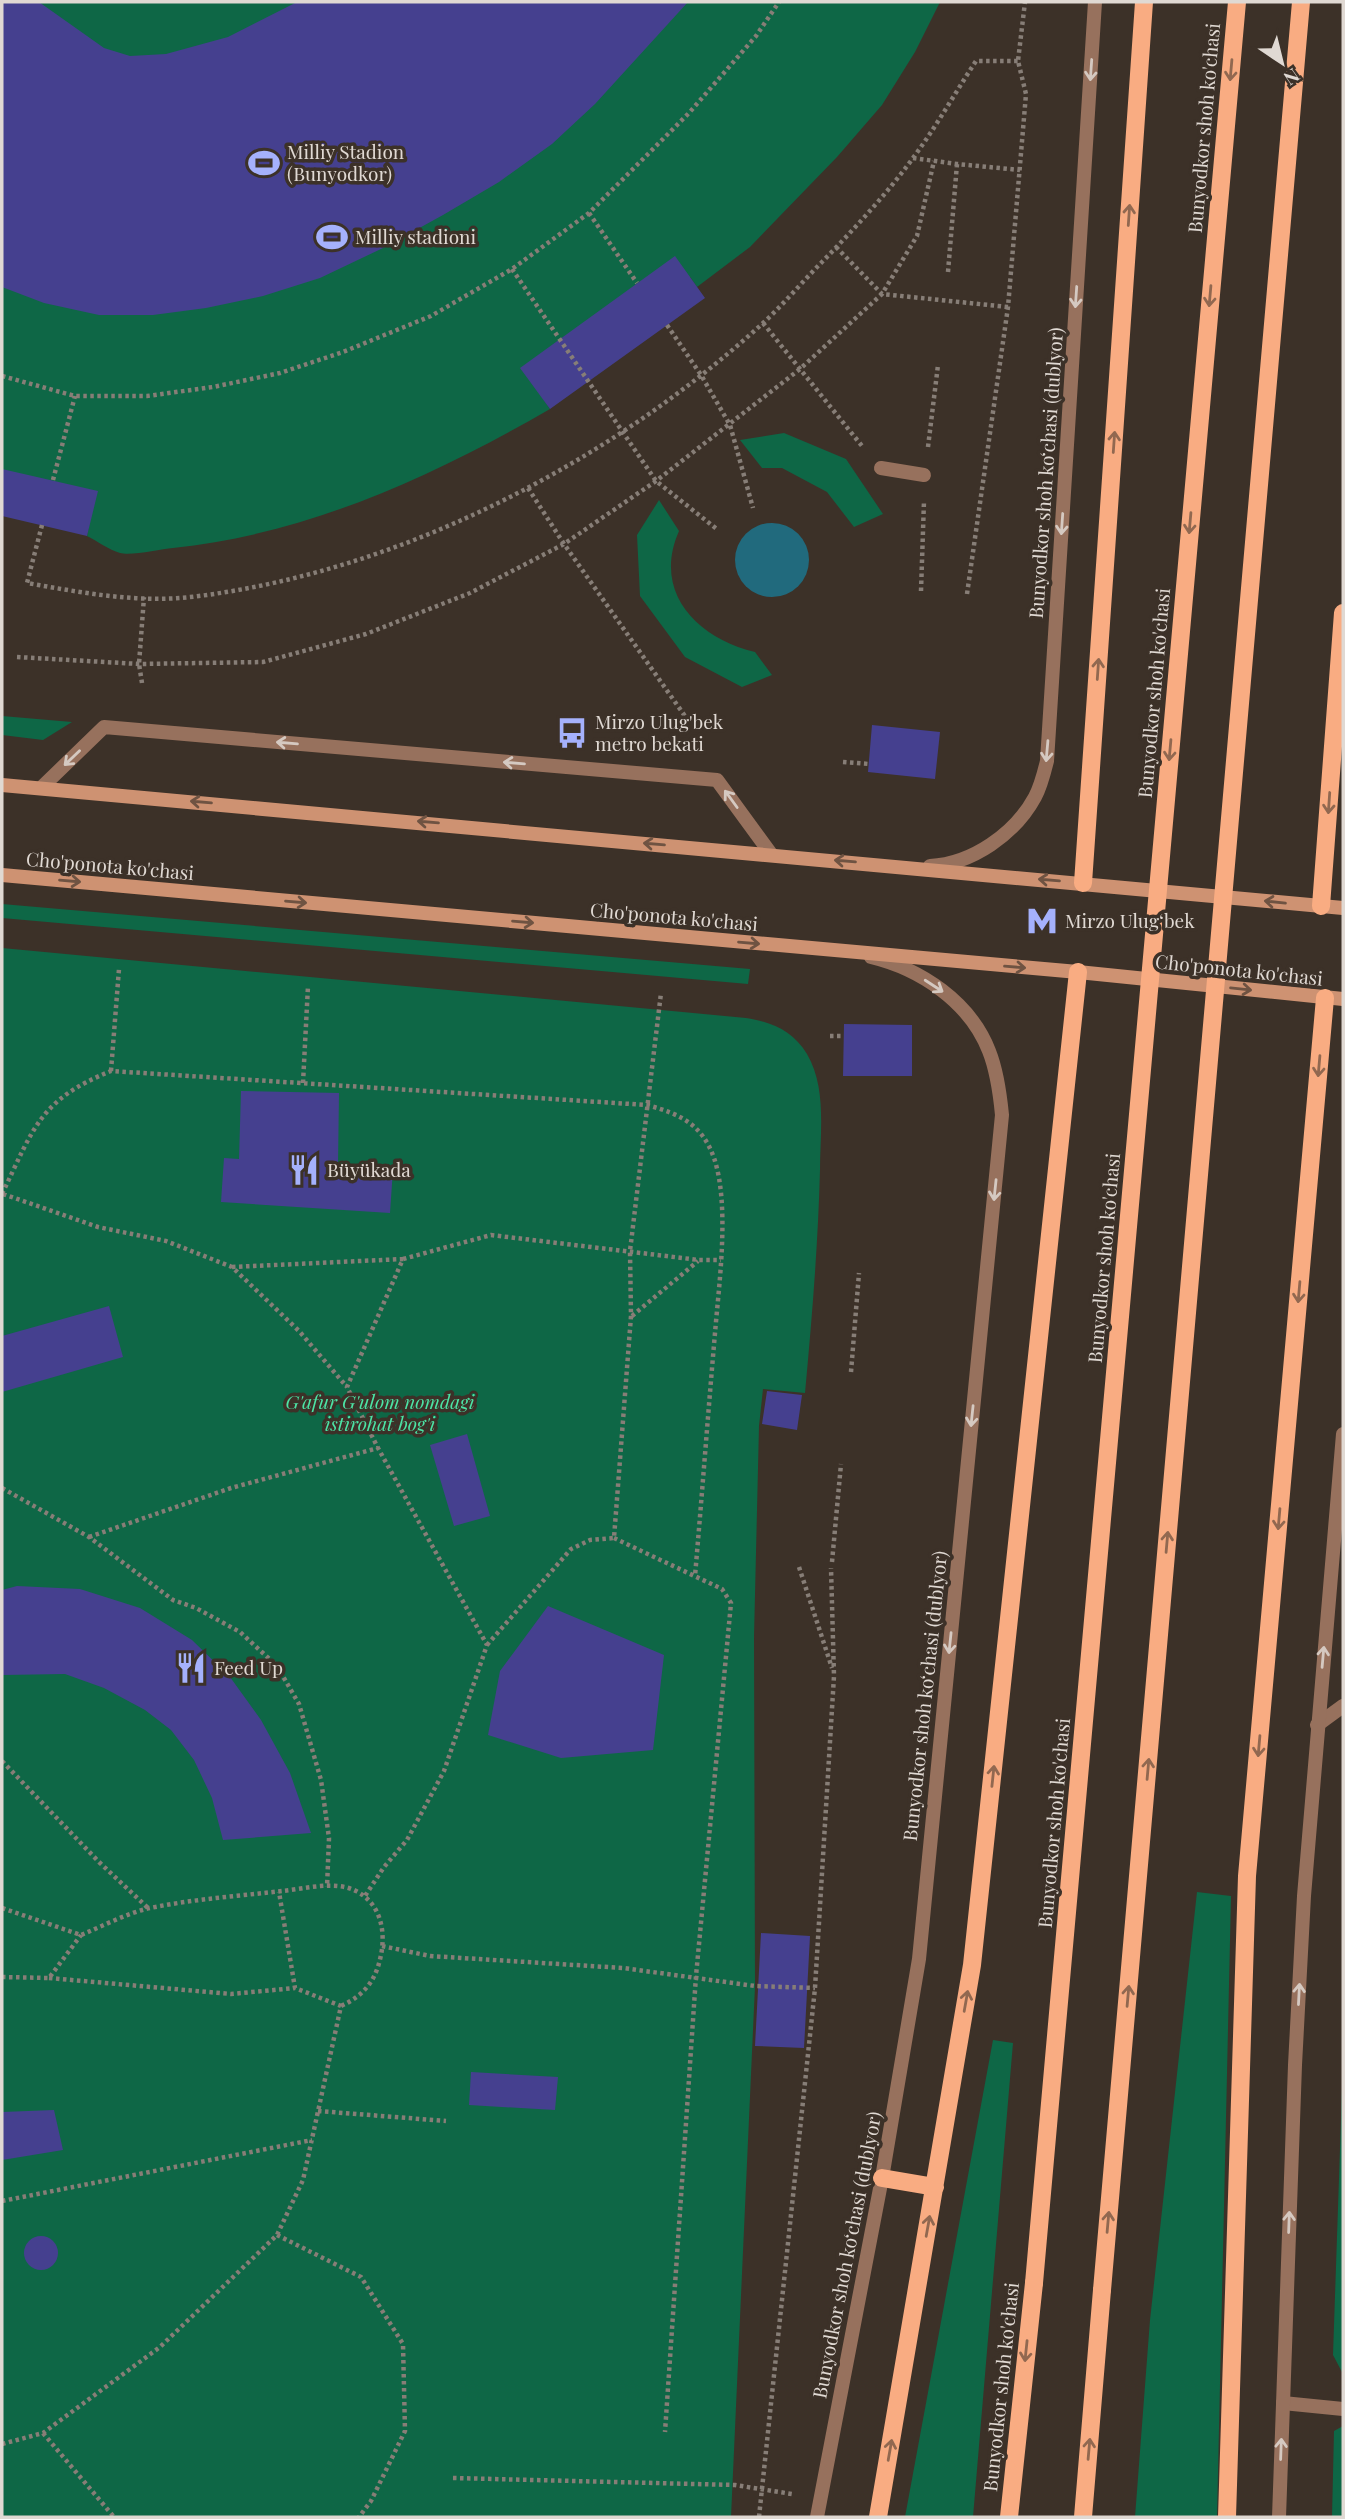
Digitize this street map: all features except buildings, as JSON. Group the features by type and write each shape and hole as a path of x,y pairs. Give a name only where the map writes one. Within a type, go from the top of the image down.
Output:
{"main road":[{"path":"1083,883 1144,2"},
{"name":"Bunyodkor shoh ko'chasi","path":"1009,2517 1034,2283 1237,2"},
{"path":"1083,2517 1301,2"},
{"path":"1321,906 1343,613"},
{"path":"2,785 1343,908"},
{"name":"Cho'ponota ko'chasi","path":"2,875 1078,972 1343,999"},
{"path":"878,2517 972,1965 1078,972"},
{"path":"1227,2517 1247,1876 1325,998"},
{"path":"882,2178 935,2187"}],"street":[{"name":"Bunyodkor shoh koʻchasi (dublyor)","path":"912,867 945,866 986,848 1006,833 1035,797 1046,761 1095,2"},
{"path":"881,468 924,475"},
{"path":"41,788 104,727 717,780 771,854"},
{"name":"Bunyodkor shoh koʻchasi (dublyor)","path":"817,2517 882,2178 919,1959 1002,1115 990,1052 977,1027 962,1008 940,989 914,973 883,960 849,952"},
{"path":"1279,2517 1295,2066 1304,1896 1343,1434"},
{"path":"1317,1725 1343,1706"},
{"path":"1283,2403 1343,2409"}],"path":[{"path":"2,376 75,396 147,396 213,387 280,373 354,348 431,316 512,269 589,213 689,113 756,36 779,2"},
{"path":"967,594 1008,307 1026,94 1018,61 1025,2"},
{"path":"42,526 27,583 113,598 197,597 315,575 427,534 528,488 624,431 701,375 763,323 836,247 913,158 976,61 1018,61"},
{"path":"913,158 1020,170"},
{"path":"18,657 139,664 263,662 366,634 470,593 564,544 656,481 730,425 846,330 882,294 917,236 934,161"},
{"path":"947,272 957,164"},
{"path":"589,213 637,283"},
{"path":"836,247 882,294 1008,307"},
{"path":"512,269 656,481 718,530"},
{"path":"763,323 881,468"},
{"path":"667,325 701,375 730,425 753,508"},
{"path":"921,591 924,475 938,365"},
{"path":"53,480 75,396"},
{"path":"528,488 687,719"},
{"path":"142,683 139,664 144,597"},
{"path":"844,762 869,764"},
{"path":"111,1071 119,969"},
{"path":"303,1083 308,986"},
{"path":"614,1538 631,1316 630,1251 661,993"},
{"path":"830,1036 844,1036"},
{"path":"487,1645 347,1387 299,1331 232,1267 166,1241 98,1227 2,1194 35,1127 47,1109 63,1096 85,1082 111,1071 647,1105 675,1113 689,1121 709,1146 715,1160 721,1205 720,1260 695,1576"},
{"path":"232,1267 403,1259 491,1236 572,1247 720,1260"},
{"path":"347,1387 403,1259"},
{"path":"631,1316 699,1260"},
{"path":"851,1372 859,1273"},
{"path":"89,1537 231,1488 378,1448"},
{"path":"759,2517 815,1988 834,1675 832,1565 841,1464"},
{"path":"2,1489 89,1537 173,1600 196,1608 240,1632 276,1666 299,1704 321,1780 329,1838 327,1886"},
{"path":"365,1896 384,1867 407,1840 444,1771 487,1645 571,1549 590,1539 614,1538 722,1589 729,1597 731,1603 696,1976 665,2432"},
{"path":"799,1567 834,1675"},
{"path":"2,1762 99,1862 148,1908"},
{"path":"2,1977 232,1994 295,1988 341,2006 358,1997 376,1975 382,1946 380,1919 374,1906 354,1889 327,1886 242,1894 148,1908 81,1935 49,1979"},
{"path":"279,1892 295,1988"},
{"path":"2,1908 81,1935"},
{"path":"382,1946 430,1956 623,1968 755,1986 815,1988"},
{"path":"2,2444 43,2433 160,2347 277,2235 303,2180 341,2006"},
{"path":"318,2112 446,2121"},
{"path":"2,2201 19,2195 312,2140"},
{"path":"277,2235 361,2277 403,2344 405,2431 371,2501 359,2517"},
{"path":"43,2433 114,2517"},
{"path":"453,2478 735,2485 762,2491"}],"green space":[{"name":"Milliy stadioni","path":"2,2 940,2 915,52 882,105 837,157 750,247 697,287 690,277 536,388 550,409 415,479 321,516 223,541 125,554 87,536 93,505 2,500"},
{"path":"784,433 846,459 883,514 854,527 827,492 782,468 762,468 740,440"},
{"path":"659,500 679,531 672,553 671,574 685,609 698,624 715,636 755,652 772,675 742,687 685,657 640,596 637,535"},
{"path":"2,716 72,722 43,740 2,735"},
{"path":"2,904 750,969 748,984 2,918"},
{"name":"G'afur G'ulom nomdagi istirohat bog'i","path":"2,948 746,1018 781,1029 795,1039 807,1054 820,1096 821,1141 816,1254 805,1393 763,1389 759,1426 754,1637 755,1986 731,2517 2,2517"},
{"path":"1197,1892 1231,1896 1217,2517 1135,2517 1150,2320"},
{"path":"993,2040 1013,2043 973,2517 905,2517"},
{"path":"1343,2060 1343,2374 1333,2355"},
{"path":"1343,2426 1343,2517 1332,2517 1334,2431"}],"water":[{"path":"772,523 793,529 803,539 809,560 803,581 793,591 772,597 751,591 741,581 735,560 741,539 751,529"}],"place":[{"name":"Milliy Stadion (Bunyodkor)","path":"264,163"},
{"name":"Milliy stadioni","path":"332,237"},
{"name":"Mirzo Ulug'bek metro bekati","path":"572,733"},
{"name":"Mirzo Ulugʻbek","path":"1042,921"},
{"name":"Büyükada","path":"304,1170"},
{"name":"Feed Up","path":"191,1668"}]}
